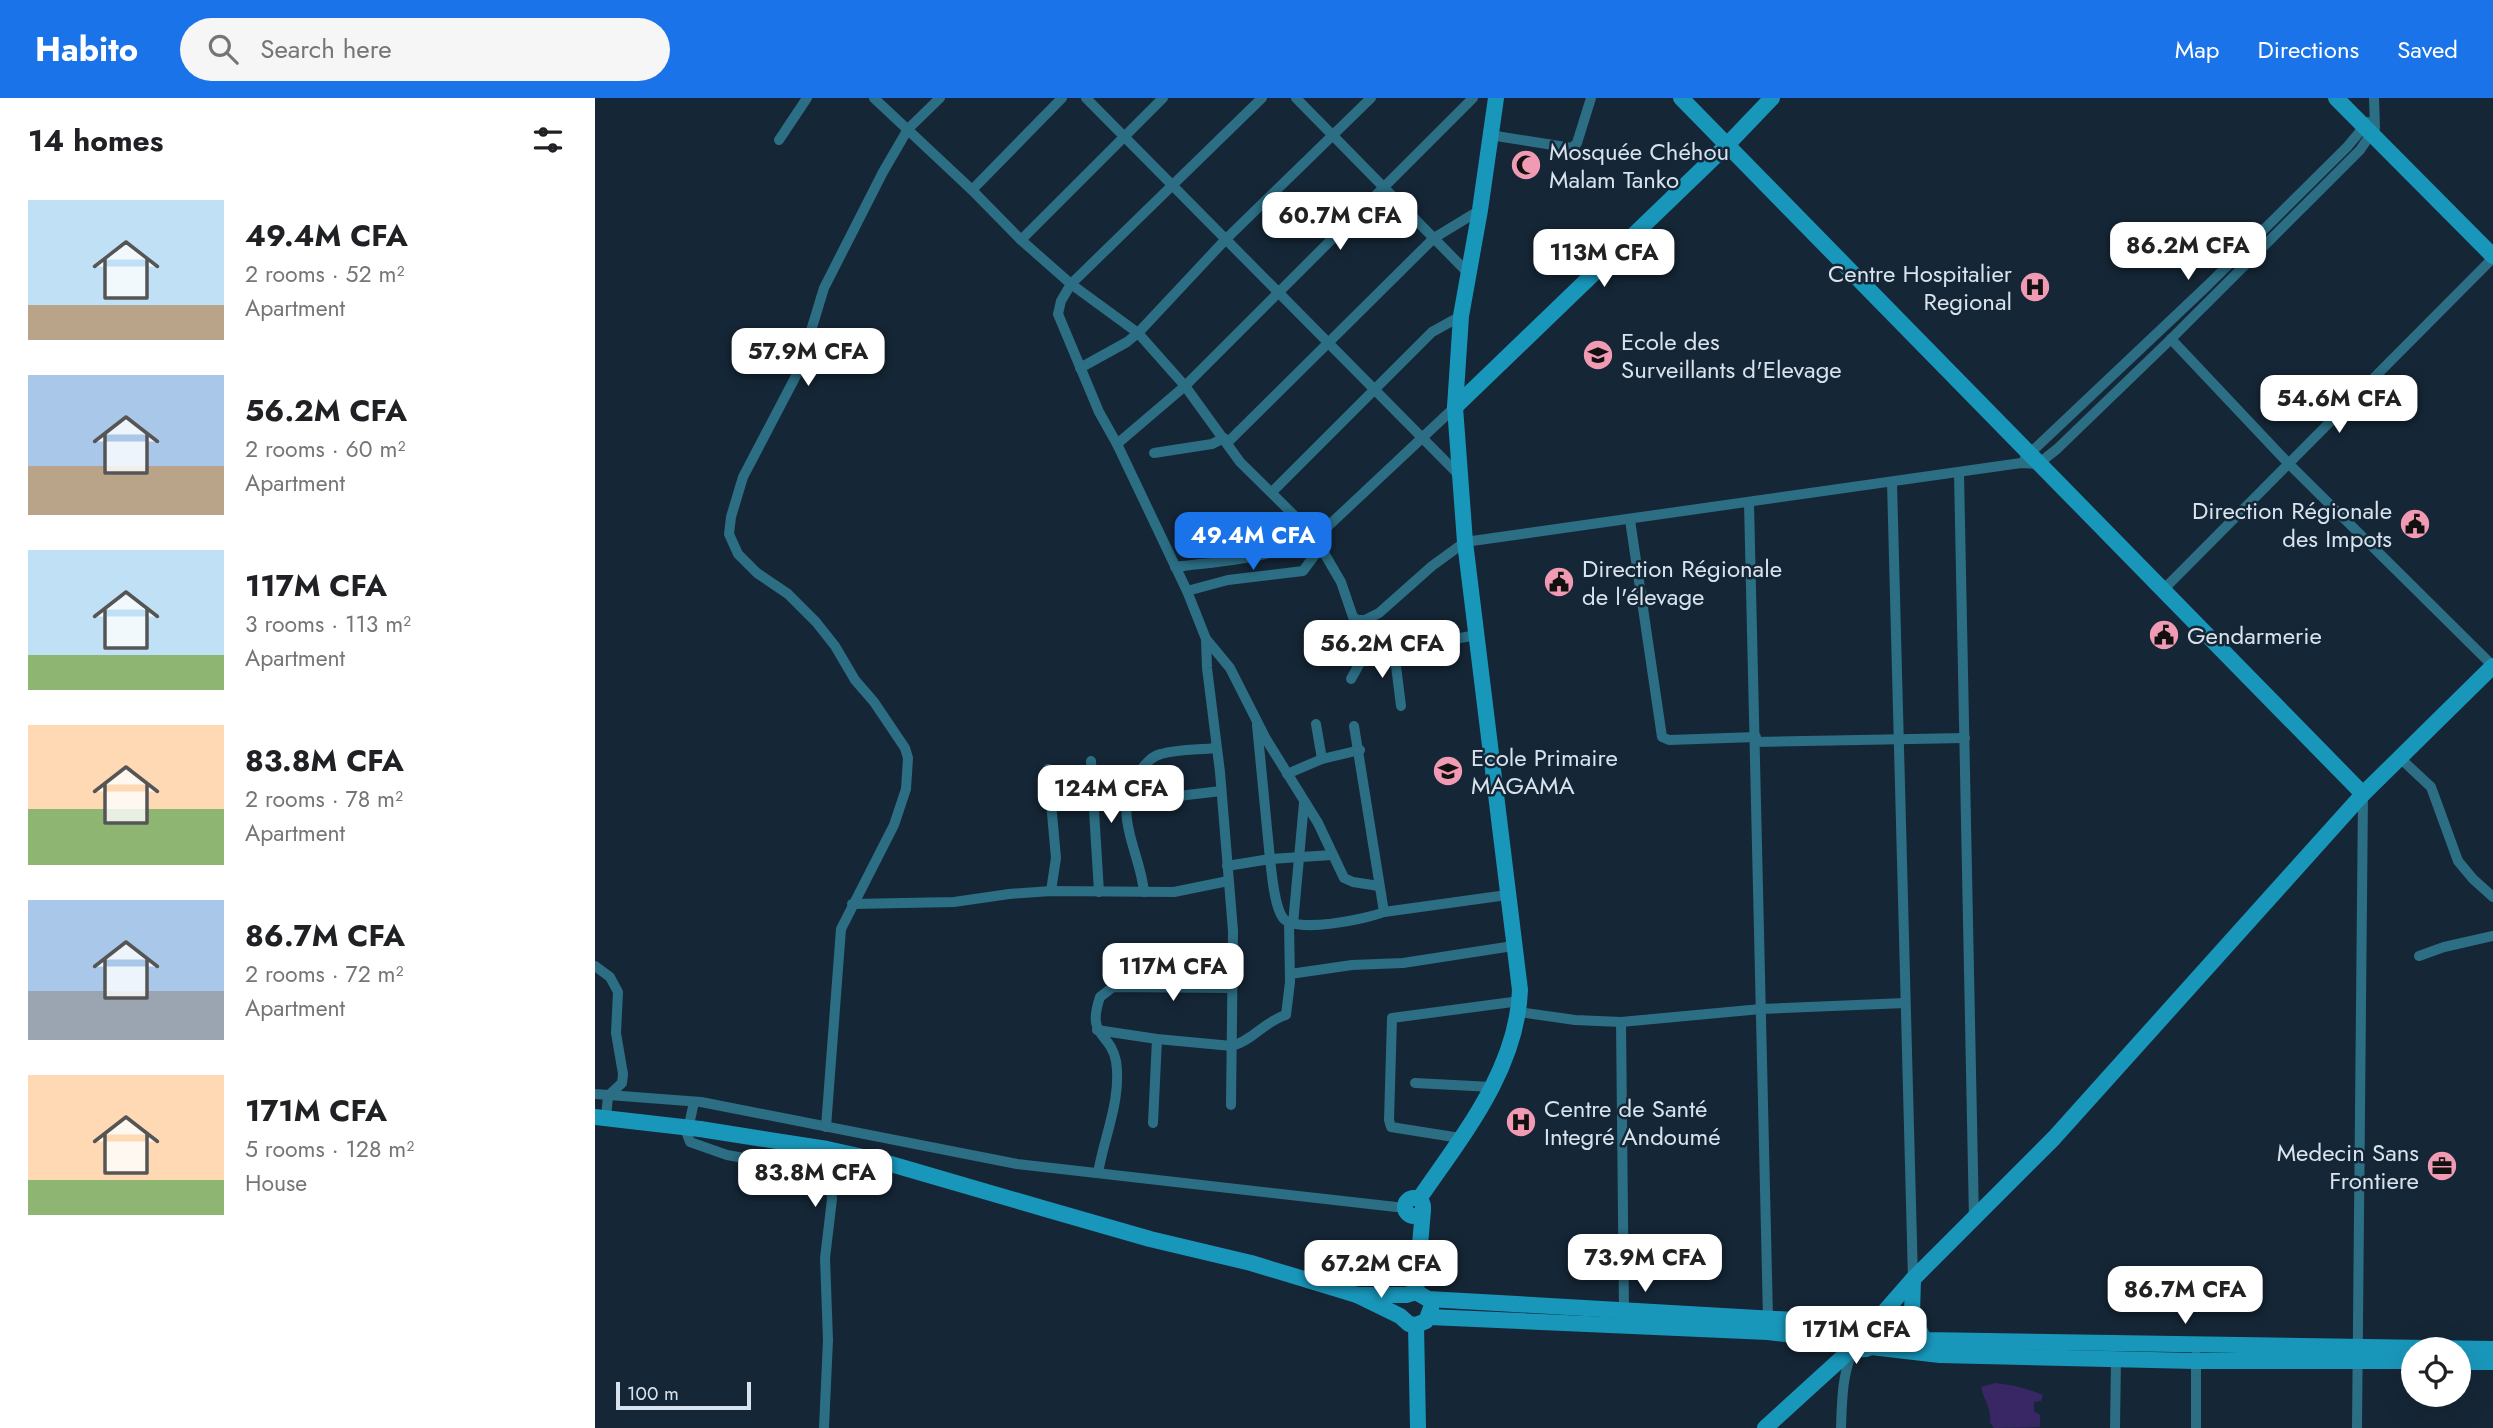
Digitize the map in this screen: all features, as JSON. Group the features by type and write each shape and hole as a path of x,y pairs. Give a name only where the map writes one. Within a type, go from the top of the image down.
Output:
{"street":[{"path":"779,140 807,98"},
{"path":"874,98 972,190 1020,240 1071,284 1138,333 1185,386 1240,462 1310,531"},
{"path":"826,1127 841,929 894,825 906,789 908,758 905,748 874,702 855,680 835,646 804,608 745,562 738,554 729,534 731,517 743,477 799,370 824,288 908,129 940,98"},
{"path":"972,190 1062,98"},
{"path":"1086,98 1459,475"},
{"path":"1020,240 1163,98"},
{"path":"1262,98 1071,284 1061,301 1058,314 1099,412 1118,444 1187,591 1206,639 1230,668 1287,774 1318,823 1346,880 1379,886"},
{"path":"1296,98 1468,273"},
{"path":"1080,368 1138,333 1226,239 1371,98"},
{"path":"1118,444 1185,386 1473,98"},
{"path":"1417,1295 1421,1241 1414,1208 1492,1087 1506,1057 1519,1007 1520,990 1465,542 1455,407 1461,316 1496,98"},
{"path":"1490,135 1572,148 1577,143 1591,98"},
{"path":"1681,98 2029,460 2163,590 2363,794 2357,1428"},
{"path":"1187,591 1228,580 1303,571 1320,546 1325,529 1727,145 1772,98"},
{"path":"2163,590 2493,257 2370,126 2336,98"},
{"path":"1320,546 1341,582 1353,617 1365,620 1379,613 1432,566 1465,542 1959,473 2029,460 2057,449 2171,340 2360,150 2370,126 2374,98"},
{"path":"2029,460 2370,126"},
{"path":"2301,192 2309,202"},
{"path":"1154,453 1226,440 1434,238 1480,210"},
{"path":"1273,494 1373,389 1432,332 1461,316"},
{"path":"1859,1345 1852,1332 1868,1327 2055,1138 2363,794 2493,666 2288,463 2171,340"},
{"path":"1959,473 1974,1220"},
{"path":"1892,482 1912,1314 1924,1340"},
{"path":"1749,503 1768,1318"},
{"path":"1630,520 1662,737 1669,740 1965,738"},
{"path":"1175,567 1267,553 1292,544 1310,531 1325,529"},
{"path":"1350,679 1361,661 1394,650 1476,635"},
{"path":"1206,639 1233,931 1231,1105"},
{"path":"1394,650 1401,706"},
{"path":"1257,721 1270,859 1279,911 1291,923 1317,925 1365,918 1384,912 1507,895"},
{"path":"1316,724 1322,759"},
{"path":"1354,726 1360,750 1384,912"},
{"path":"1144,892 1130,836 1127,802 1130,788 1149,760 1160,754 1216,748"},
{"path":"1287,774 1322,759 1360,750"},
{"path":"2400,758 2431,787 2458,861 2493,899"},
{"path":"1091,761 1099,892"},
{"path":"1048,769 1056,858 1051,891"},
{"path":"1127,802 1221,791"},
{"path":"1097,1030 1232,1046 1244,1041 1266,1024 1286,1015 1291,923 1304,803"},
{"path":"1227,866 1270,859 1332,855"},
{"path":"852,904 954,902 1051,891 1174,892 1228,881"},
{"path":"2420,956 2444,947 2493,936"},
{"path":"1290,974 1352,965 1403,963 1513,946"},
{"path":"595,966 610,977 618,992 617,1033 623,1074 622,1083 608,1096 601,1118 700,1129 877,1160 1049,1210 1251,1263 1357,1295 1400,1316 1404,1321 1768,1332 1940,1355 2116,1359 2196,1353"},
{"path":"1098,1173 1113,1109 1116,1071 1114,1054 1097,1030 1095,1016 1100,997 1113,987 1232,988"},
{"path":"1460,1138 1391,1127 1392,1018 1519,1007 1575,1020 1621,1022 1761,1009 1905,1003"},
{"path":"1621,1022 1624,1312"},
{"path":"1153,1123 1157,1039"},
{"path":"1415,1083 1492,1087"},
{"path":"595,1094 694,1102 1017,1164 1414,1208"},
{"path":"694,1102 687,1134 690,1142 727,1155 800,1168 824,1178 831,1187 825,1258 828,1340 824,1428"},
{"path":"1357,1295 1417,1295 1624,1312 1768,1318 1868,1327 1924,1340 2196,1353 2358,1354 2493,1349"},
{"path":"1400,1316 1399,1304 1417,1295"},
{"path":"1417,1295 1431,1308 1422,1321 1417,1428"},
{"path":"1767,1427 1859,1345 1875,1341 1868,1327"},
{"path":"1842,1428 1842,1389 1846,1368 1859,1345"},
{"path":"2196,1353 2196,1428"},
{"path":"2358,1354 2401,1360"},
{"path":"2115,1428 2116,1359"},
{"path":"2471,1362 2493,1362"}],"shaded area":[{"path":"1995,1383 2043,1395 2041,1401 2034,1402 2034,1411 2040,1415 2040,1427 1994,1428 1990,1423 1989,1409 1981,1387"}],"place":[{"name":"Mosquée Chéhou Malam Tanko","path":"1526,165"},
{"name":"Centre Hospitalier Regional","path":"2035,287"},
{"name":"Ecole des Surveillants d'Elevage","path":"1598,355"},
{"name":"Direction Régionale des Impots","path":"2415,524"},
{"name":"Direction Régionale de l'élevage","path":"1559,582"},
{"name":"Gendarmerie","path":"2164,635"},
{"name":"Ecole Primaire MAGAMA","path":"1448,771"},
{"name":"Centre de Santé Integré Andoumé","path":"1521,1122"},
{"name":"Medecin Sans Frontiere","path":"2442,1166"}]}
